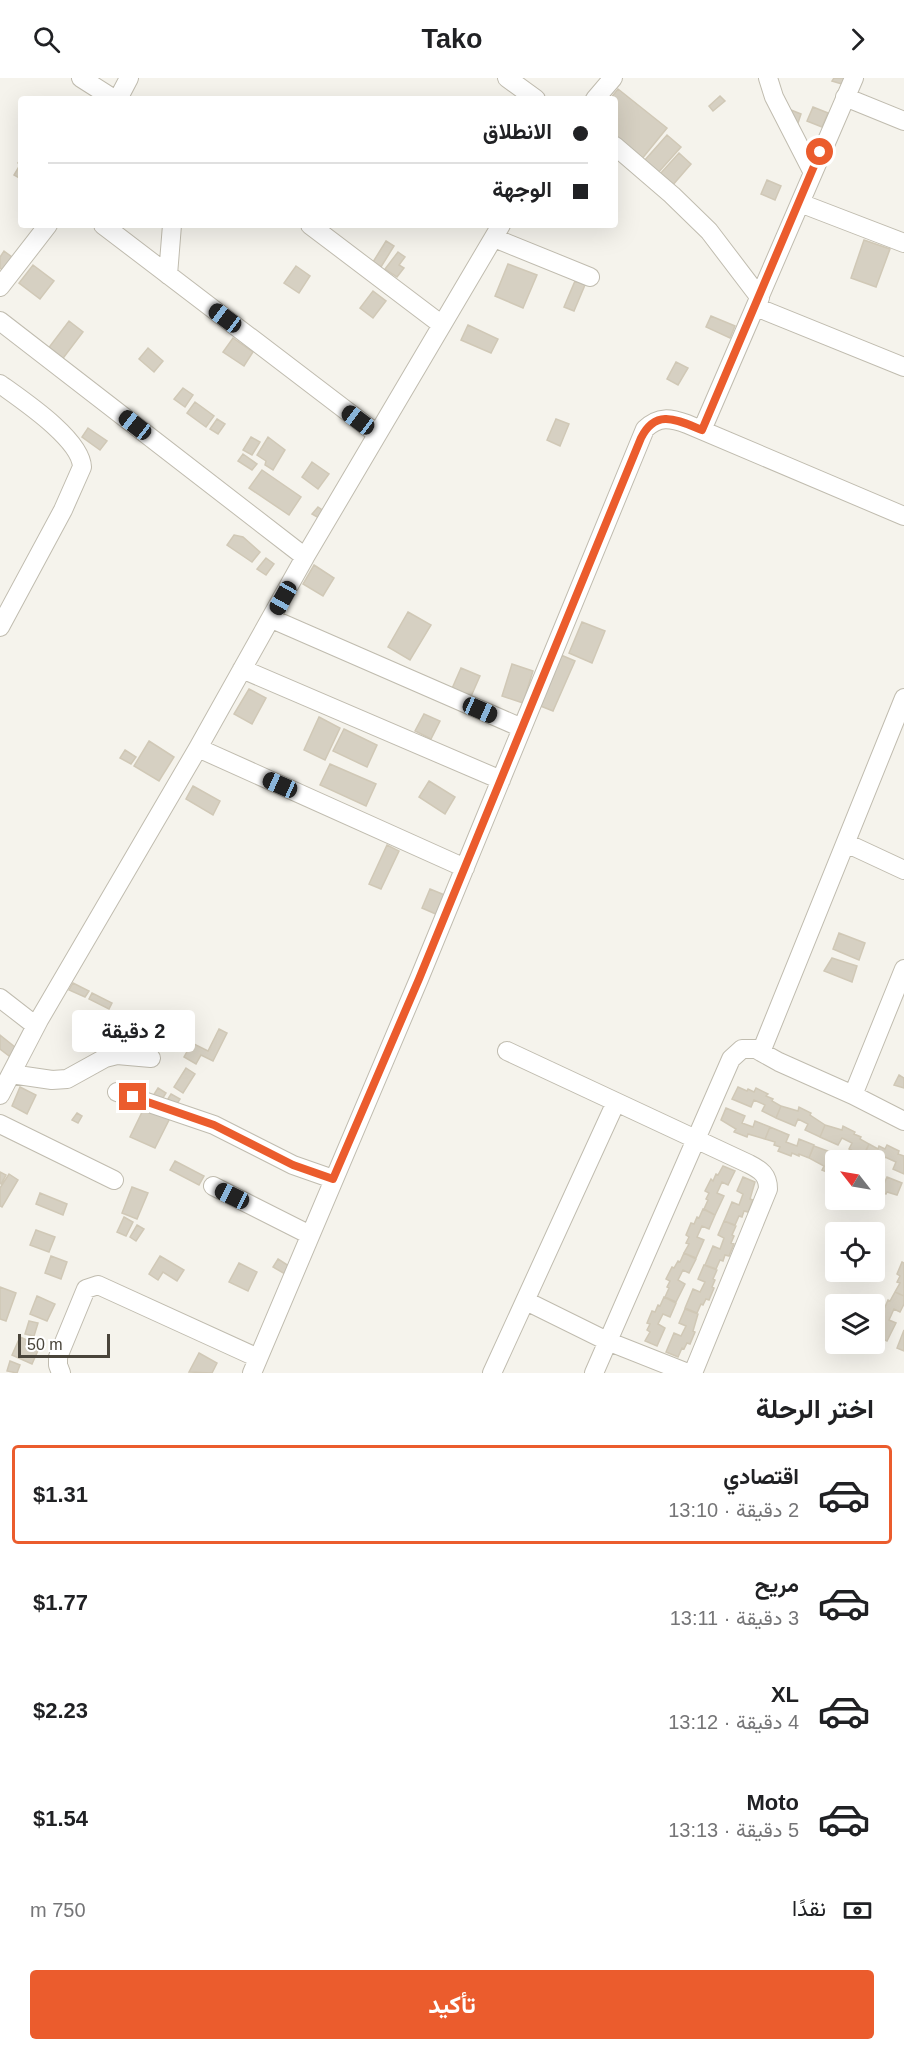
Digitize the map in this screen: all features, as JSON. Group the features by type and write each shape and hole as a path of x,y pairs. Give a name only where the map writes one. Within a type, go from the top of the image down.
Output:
{"street":[{"path":"81,78 124,93"},
{"path":"507,78 532,96"},
{"path":"598,96 613,78"},
{"path":"768,78 774,97 812,171"},
{"path":"702,430 854,78"},
{"path":"845,97 904,121"},
{"path":"618,148 656,180 709,231 758,302 904,367"},
{"path":"801,203 904,243"},
{"path":"0,287 46,228"},
{"path":"107,228 377,434"},
{"path":"168,275 172,228"},
{"path":"314,228 442,326"},
{"path":"0,1095 36,1026 272,619 305,557 498,232 590,277"},
{"path":"0,321 305,557"},
{"path":"0,384 27,403 62,433 82,460 82,467 63,510 0,627"},
{"path":"62,1373 58,1365 58,1357 80,1301 86,1289 98,1285 255,1366 465,868 645,429 660,419 672,419 904,516"},
{"path":"272,619 522,728"},
{"path":"242,669 501,780"},
{"path":"761,1052 904,698"},
{"path":"198,748 465,868"},
{"path":"846,843 904,870"},
{"path":"853,1095 904,969"},
{"path":"0,998 36,1026"},
{"path":"594,1373 731,1059 742,1049 756,1049 778,1062 904,1120"},
{"path":"507,1051 760,1169 768,1180 768,1189 693,1373"},
{"path":"11,1074 45,1079 68,1079 105,1058 117,1055 151,1058"},
{"path":"117,1092 214,1125 293,1165 333,1179"},
{"path":"492,1373 616,1102"},
{"path":"0,1124 114,1180"},
{"path":"213,1186 310,1235"},
{"path":"526,1301 607,1341 688,1373"}],"building":[{"path":"834,78 844,78 842,84 832,81"},
{"path":"618,89 667,128 641,160 618,142 618,96 612,96"},
{"path":"720,96 725,101 713,111 709,106"},
{"path":"813,107 828,113 822,127 807,121"},
{"path":"791,110 801,114 798,123 788,119"},
{"path":"667,135 681,147 657,174 644,161"},
{"path":"679,153 691,164 672,186 660,174"},
{"path":"767,180 781,186 775,200 761,194"},
{"path":"864,240 890,249 876,287 851,278"},
{"path":"386,241 394,246 381,267 373,262"},
{"path":"4,251 16,260 6,273 0,268 0,257"},
{"path":"398,252 405,257 399,265 404,268 397,277 385,269"},
{"path":"508,264 537,275 523,308 495,296"},
{"path":"33,265 54,281 40,299 19,283"},
{"path":"296,266 310,276 299,293 284,283"},
{"path":"575,281 585,285 574,311 564,307"},
{"path":"373,291 386,301 373,318 360,308"},
{"path":"711,316 735,326 730,338 706,327"},
{"path":"69,321 83,332 61,361 47,350"},
{"path":"468,325 498,339 491,353 461,340"},
{"path":"233,338 253,352 244,366 223,352"},
{"path":"148,348 163,361 154,372 139,359"},
{"path":"676,362 688,368 678,385 667,379"},
{"path":"183,388 193,395 185,407 174,399"},
{"path":"195,402 214,416 206,427 187,413"},
{"path":"217,419 225,424 218,434 210,429"},
{"path":"556,419 569,424 560,446 547,440"},
{"path":"88,428 107,441 100,450 82,437"},
{"path":"251,437 260,442 252,455 243,450"},
{"path":"268,437 285,450 273,470 265,465 266,461 257,455"},
{"path":"243,454 257,464 252,470 238,461"},
{"path":"312,462 329,474 318,489 302,477"},
{"path":"262,470 301,497 289,515 249,488"},
{"path":"318,507 324,511 319,518 312,514"},
{"path":"234,535 243,537 260,552 252,562 227,545"},
{"path":"266,558 274,564 266,575 257,569"},
{"path":"314,565 334,578 323,596 303,584"},
{"path":"408,612 431,625 410,660 388,647"},
{"path":"582,622 605,631 592,663 569,653"},
{"path":"561,655 575,661 553,711 538,705"},
{"path":"512,664 533,671 523,703 502,696"},
{"path":"461,668 480,676 469,701 450,693"},
{"path":"249,689 266,698 252,724 234,714"},
{"path":"424,714 440,721 431,739 415,731"},
{"path":"319,717 340,728 325,760 304,750"},
{"path":"344,729 377,745 367,767 333,751"},
{"path":"149,741 174,757 159,781 134,766"},
{"path":"125,750 136,757 131,764 120,758"},
{"path":"330,764 376,784 366,806 320,785"},
{"path":"429,781 455,797 445,814 419,797"},
{"path":"193,786 220,801 213,815 186,799"},
{"path":"387,845 399,851 381,889 369,884"},
{"path":"430,889 447,896 438,915 422,908"},
{"path":"839,933 865,943 859,960 833,949"},
{"path":"832,958 857,966 852,982 824,971"},
{"path":"73,983 89,991 85,997 69,990"},
{"path":"92,993 112,1003 109,1009 89,999"},
{"path":"219,1029 227,1033 213,1061 201,1055 196,1064 184,1057 192,1043 208,1051"},
{"path":"0,1035 20,1051 13,1059 0,1049"},
{"path":"186,1068 195,1074 183,1093 174,1087"},
{"path":"899,1075 904,1078 904,1088 894,1085"},
{"path":"20,1087 36,1095 27,1114 12,1106"},
{"path":"738,1087 754,1092 756,1088 768,1094 766,1096 781,1106 776,1118 762,1111 765,1105 754,1100 751,1107 732,1099"},
{"path":"158,1088 166,1093 161,1101 153,1096"},
{"path":"171,1094 180,1099 175,1107 166,1102"},
{"path":"145,1106 170,1118 155,1148 130,1137"},
{"path":"781,1106 798,1111 799,1107 811,1113 810,1115 825,1125 820,1137 805,1130 808,1124 798,1119 795,1126 776,1118"},
{"path":"726,1108 745,1116 742,1123 753,1127 755,1121 770,1127 765,1139 748,1134 747,1137 734,1132 736,1129 721,1120"},
{"path":"77,1113 82,1116 78,1123 72,1120"},
{"path":"825,1125 842,1130 843,1126 855,1132 854,1134 869,1144 866,1150 851,1150 849,1149 852,1143 842,1138 838,1145 820,1137"},
{"path":"770,1127 789,1135 786,1142 797,1146 799,1139 814,1145 809,1158 792,1153 791,1156 778,1151 780,1147 774,1145 775,1142 765,1139"},
{"path":"869,1144 878,1149 879,1146 885,1149 887,1145 899,1151 898,1154 904,1156 904,1174 893,1169 896,1162 885,1157 885,1150 866,1150"},
{"path":"814,1146 825,1150 825,1171 822,1170 824,1166 809,1158"},
{"path":"175,1161 204,1176 199,1185 170,1170"},
{"path":"723,1166 735,1171 728,1185 722,1182 717,1193 724,1196 715,1215 704,1209 709,1193 705,1191 711,1179 713,1181"},
{"path":"0,1172 6,1175 1,1184 0,1183"},
{"path":"9,1174 18,1180 2,1207 0,1206 0,1188"},
{"path":"743,1177 755,1182 750,1199 753,1200 748,1212 744,1211 742,1217 739,1216 735,1225 724,1221 732,1202 739,1205 743,1194 737,1191"},
{"path":"887,1177 902,1183 897,1195 885,1194"},
{"path":"132,1187 148,1193 137,1219 122,1213"},
{"path":"40,1193 67,1204 63,1215 36,1204"},
{"path":"703,1209 715,1215 709,1229 702,1226 697,1237 704,1240 696,1258 684,1253 689,1244 686,1243 689,1237 686,1235 691,1223 694,1224"},
{"path":"124,1217 133,1222 126,1236 117,1232"},
{"path":"724,1221 736,1226 731,1243 734,1244 729,1256 725,1255 723,1261 720,1260 716,1269 705,1265 713,1246 720,1249 724,1238 718,1235"},
{"path":"137,1225 144,1229 136,1241 130,1237"},
{"path":"36,1230 55,1237 49,1252 30,1245"},
{"path":"684,1253 696,1259 689,1273 683,1270 678,1280 685,1284 676,1302 665,1297 670,1281 666,1279 672,1267 674,1268 678,1261 680,1262"},
{"path":"51,1256 67,1262 61,1279 45,1273"},
{"path":"160,1256 184,1270 177,1281 163,1272 158,1280 149,1274"},
{"path":"278,1259 289,1266 285,1274 273,1267"},
{"path":"902,1262 904,1263 904,1296 895,1292 900,1283 897,1282 900,1276 897,1274"},
{"path":"239,1263 257,1272 248,1291 229,1282"},
{"path":"704,1265 717,1270 709,1300 706,1299 703,1305 701,1304 697,1313 685,1308 693,1289 700,1292 705,1282 698,1279"},
{"path":"0,1287 16,1293 6,1321 0,1319"},
{"path":"895,1292 904,1296 904,1304 900,1312 894,1309 889,1320 896,1323 887,1341 885,1340 885,1307 888,1300 890,1301"},
{"path":"37,1296 55,1304 47,1321 30,1314"},
{"path":"664,1297 676,1303 670,1317 663,1314 658,1324 665,1328 657,1346 645,1341 650,1332 647,1330 650,1324 647,1323 652,1311 655,1312"},
{"path":"685,1309 698,1314 690,1344 687,1343 684,1349 682,1348 678,1357 666,1352 674,1333 681,1336 686,1326 679,1323"},
{"path":"29,1321 38,1323 34,1336 25,1334"},
{"path":"904,1330 904,1351 897,1348"},
{"path":"20,1337 40,1346 32,1364 12,1355"},
{"path":"199,1353 217,1363 212,1373 189,1372"},
{"path":"10,1361 20,1365 17,1373 7,1371"}],"route":[{"path":"133,1097 214,1125 260,1146 293,1165 333,1179 419,979 645,429 660,419 672,419 702,430 801,203 820,152"}]}
